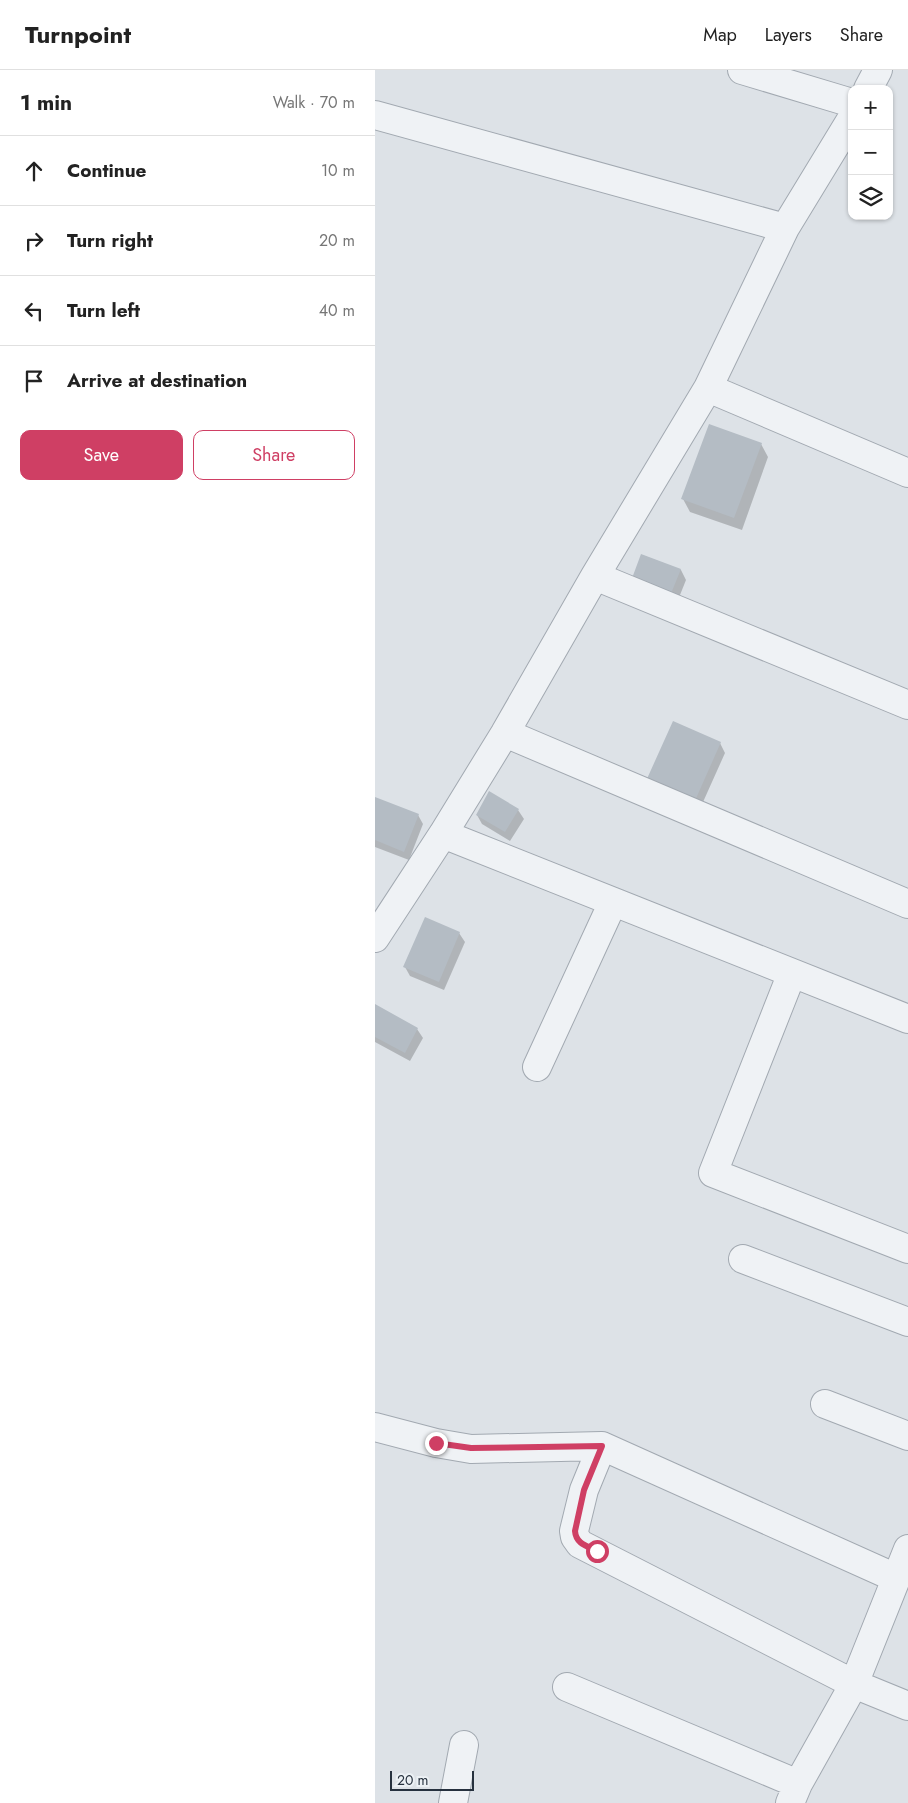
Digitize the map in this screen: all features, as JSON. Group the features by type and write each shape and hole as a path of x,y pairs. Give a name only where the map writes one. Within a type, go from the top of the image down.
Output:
{"street":[{"path":"742,70 848,102"},
{"path":"870,85 878,70"},
{"path":"375,115 785,228"},
{"path":"375,938 443,834 505,733 595,576 708,388 785,228 848,125"},
{"path":"708,388 908,473"},
{"path":"595,576 908,705"},
{"path":"505,733 908,904"},
{"path":"443,834 908,1019"},
{"path":"537,1066 613,902"},
{"path":"792,973 713,1173 908,1249"},
{"path":"743,1258 908,1322"},
{"path":"825,1404 908,1436"},
{"path":"375,1427 436,1443 471,1448 602,1446 896,1578"},
{"path":"602,1446 584,1490 575,1531 575,1537 581,1544 854,1684 908,1706"},
{"path":"567,1687 794,1794 854,1684 908,1549"},
{"path":"453,1803 464,1745"}],"building":[{"path":"709,424 762,443 734,518 681,499"},
{"path":"641,554 681,569 670,596 631,581"},
{"path":"673,721 721,742 694,803 646,781"},
{"path":"489,791 519,809 505,832 476,815"},
{"path":"375,797 419,814 404,852 375,840"},
{"path":"425,917 460,932 439,982 403,967"},
{"path":"375,1004 418,1028 405,1053 375,1037"}],"route":[{"path":"436,1443 471,1448 602,1446 584,1490 575,1531 575,1537 581,1544 597,1551"}]}
